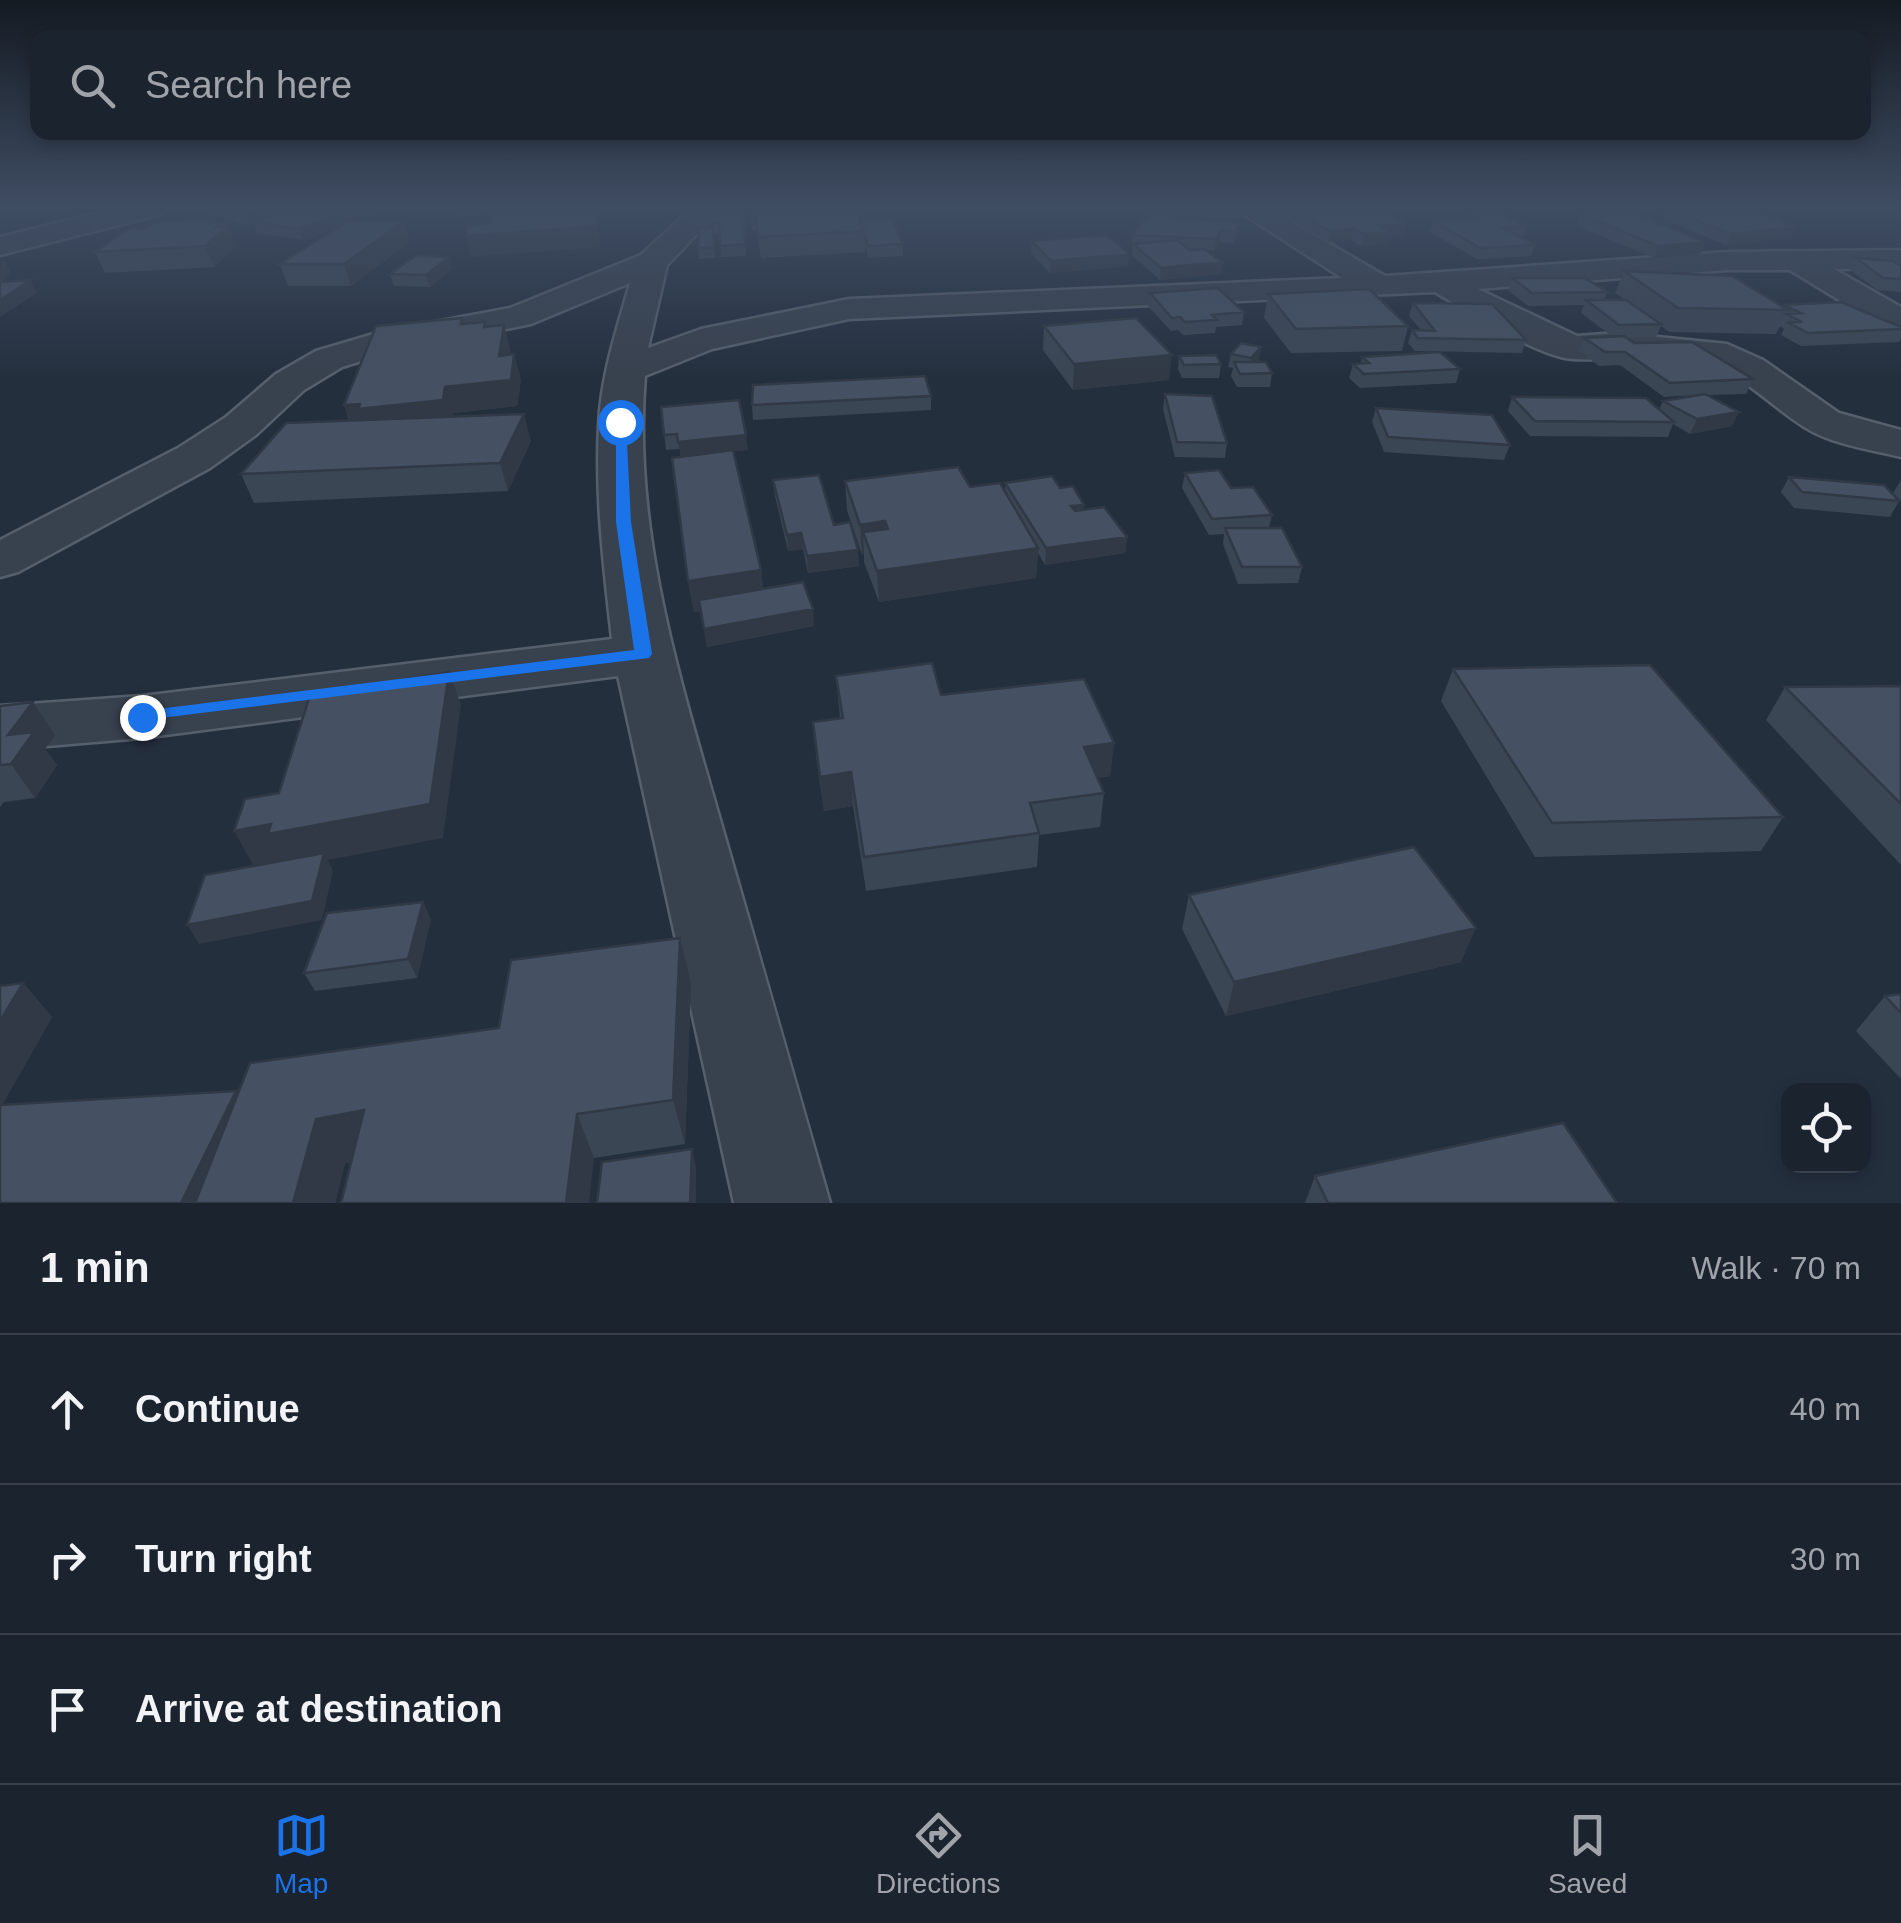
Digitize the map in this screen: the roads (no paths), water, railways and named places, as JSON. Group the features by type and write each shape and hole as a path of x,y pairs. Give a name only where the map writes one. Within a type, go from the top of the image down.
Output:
{"street":[{"path":"0,561 194,458 240,426 290,382 330,358 377,344 520,317 647,264"},
{"path":"651,264 626,370 620,422 623,522 643,654 782,1203"},
{"path":"1342,264 1379,286"},
{"path":"626,370 701,340 849,310 1444,283 1687,264"},
{"path":"1803,264 1901,322"},
{"path":"1444,283 1502,316 1572,348 1618,344 1714,352 1749,368 1824,422 1901,444"},
{"path":"0,728 142,717 643,654"}]}
